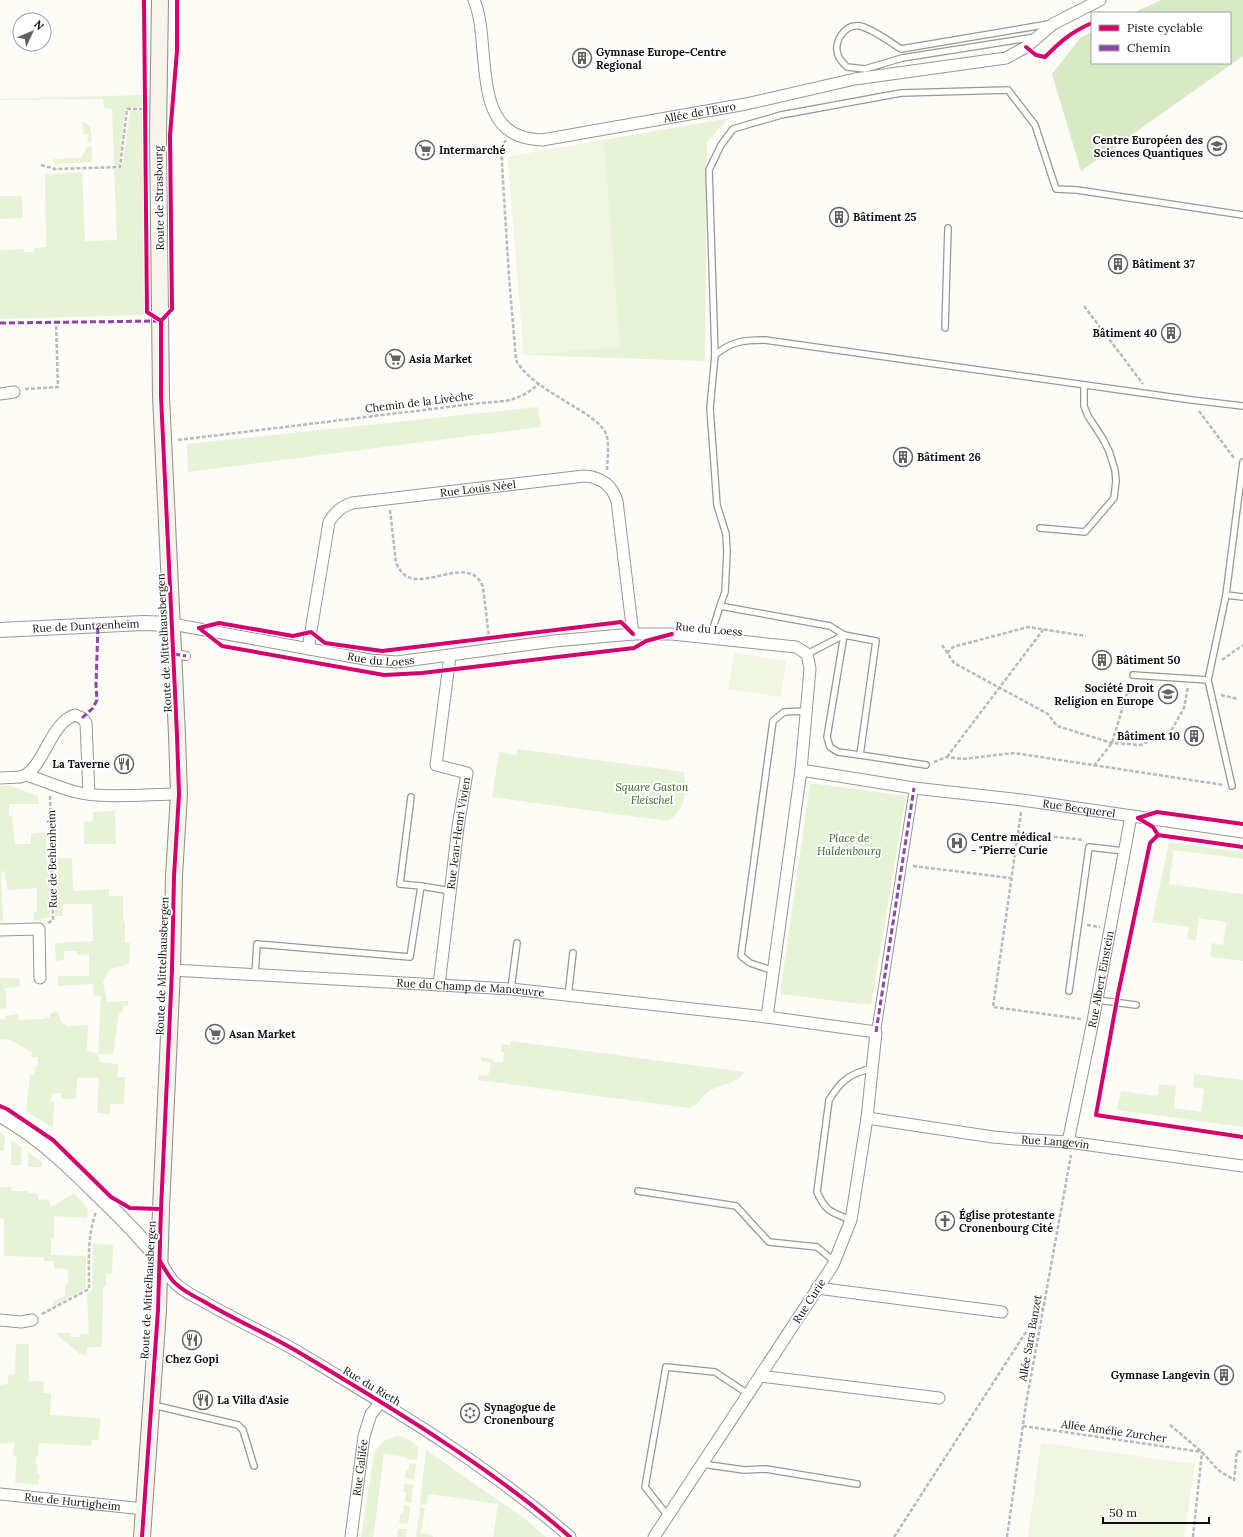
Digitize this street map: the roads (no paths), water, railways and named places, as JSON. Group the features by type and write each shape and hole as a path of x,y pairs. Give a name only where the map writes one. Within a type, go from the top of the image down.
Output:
{"main road":[{"name":"Route de Strasbourg","path":"160,0 158,135 161,396"},
{"name":"Route de Mittelhausbergen","path":"141,1536 160,1261 160,1209 172,970 174,876 179,794 180,655 172,624 161,396"}],"street":[{"name":"Allée de l'Euro","path":"474,0 481,24 488,95 494,114 511,132 523,137 542,140 746,104 854,79 1006,58 1026,47 1053,24 1100,0"},
{"path":"0,394 14,392"},
{"name":"Rue Louis Néel","path":"308,649 329,522 336,512 352,504 584,476 599,478 607,484 615,494 633,634"},
{"name":"Rue de Duntzenheim","path":"0,630 143,623 172,624"},
{"name":"Rue du Loess","path":"172,624 370,660 397,662 554,641 633,634 672,634 796,647 807,654"},
{"path":"801,770 914,788 876,1032 768,1017 801,770 810,669 807,654"},
{"name":"Rue Jean-Henri Vivien","path":"439,985 458,827 467,773 436,765 450,656"},
{"path":"0,778 20,777 26,775 37,765 62,723 75,715 82,718 86,723 89,794"},
{"path":"26,775 77,792 89,794 179,794"},
{"name":"Rue Becquerel","path":"914,788 1022,800 1243,832"},
{"name":"Rue Albert Einstein","path":"1071,1143 1130,816"},
{"path":"0,930 39,929 40,978"},
{"name":"Rue du Champ de Manœuvre","path":"172,970 511,989 768,1017"},
{"name":"Rue Curie","path":"654,1537 834,1261 851,1220 867,1118 876,1032"},
{"path":"0,1115 25,1130 63,1160 142,1239 160,1261"},
{"name":"Rue Langevin","path":"867,1118 1015,1140 1071,1143 1243,1166"},
{"name":"Rue du Rieth","path":"160,1261 173,1281 181,1289 232,1318 288,1346 405,1416 505,1485 546,1516 570,1537"},
{"path":"817,1288 1002,1312"},
{"path":"0,1320 21,1322 32,1320"},
{"path":"760,1376 939,1398"},
{"name":"Rue Galilée","path":"351,1537 364,1436 371,1414 380,1402"},
{"name":"Rue de Hurtigheim","path":"0,1494 144,1509"}],"lane":[{"path":"1038,36 902,58 865,69 847,67 838,56 836,44 842,33 848,28 859,26 870,30 901,49 1053,24"},
{"path":"710,638 725,592 728,552 726,534 718,504 710,408 715,355 710,170 721,145 733,129 781,115 901,93 1008,90 1034,125 1056,189 1077,190 1243,215"},
{"path":"945,328 948,228"},
{"path":"715,355 725,347 734,343 747,340 765,340 1151,395 1243,406"},
{"path":"1040,528 1085,532 1114,498 1116,481 1115,470 1103,439 1088,416 1084,406 1084,385"},
{"path":"1232,786 1208,680 1226,595 1243,462"},
{"path":"1226,595 1243,597"},
{"path":"720,606 830,626 844,635 876,642 860,755"},
{"path":"807,654 844,635"},
{"path":"844,635 827,737 830,747 838,752 926,765"},
{"path":"1133,676 1208,680"},
{"path":"774,971 750,963 741,956 772,721 784,712 806,712"},
{"path":"410,797 400,884 451,891"},
{"path":"1069,991 1089,847 1124,851"},
{"path":"255,975 257,944 410,957 421,886"},
{"path":"511,989 517,943"},
{"path":"568,996 574,953"},
{"path":"1097,1000 1136,1005"},
{"path":"851,1220 832,1213 823,1205 817,1192 829,1100 835,1090 847,1078 856,1072 872,1068"},
{"path":"638,1191 736,1206 769,1242 817,1247 834,1261"},
{"path":"668,1516 645,1487 666,1367 715,1372 748,1394"},
{"path":"151,1405 238,1425 243,1430 254,1466"},
{"path":"702,1464 744,1470 766,1469 857,1484"}],"place":[{"name":"Gymnase Europe-Centre Regional","path":"582,58"},
{"name":"Centre Européen des Sciences Quantiques","path":"1217,146"},
{"name":"Intermarché","path":"425,150"},
{"name":"Bâtiment 25","path":"839,217"},
{"name":"Bâtiment 37","path":"1118,264"},
{"name":"Bâtiment 40","path":"1171,333"},
{"name":"Asia Market","path":"395,359"},
{"name":"Bâtiment 26","path":"903,457"},
{"name":"Bâtiment 50","path":"1102,660"},
{"name":"Société Droit Religion en Europe","path":"1168,694"},
{"name":"Bâtiment 10","path":"1194,736"},
{"name":"La Taverne","path":"124,764"},
{"name":"Centre médical - \"Pierre Curie","path":"957,843"},
{"name":"Asan Market","path":"215,1034"},
{"name":"Église protestante Cronenbourg Cité","path":"945,1221"},
{"name":"Chez Gopi","path":"192,1340"},
{"name":"Gymnase Langevin","path":"1224,1375"},
{"name":"La Villa d'Asie","path":"203,1400"},
{"name":"Synagogue de Cronenbourg","path":"470,1413"}],"park label":[{"name":"Square Gaston Fleischel","path":"652,793"},
{"name":"Place de Haldenbourg","path":"849,844"}]}
